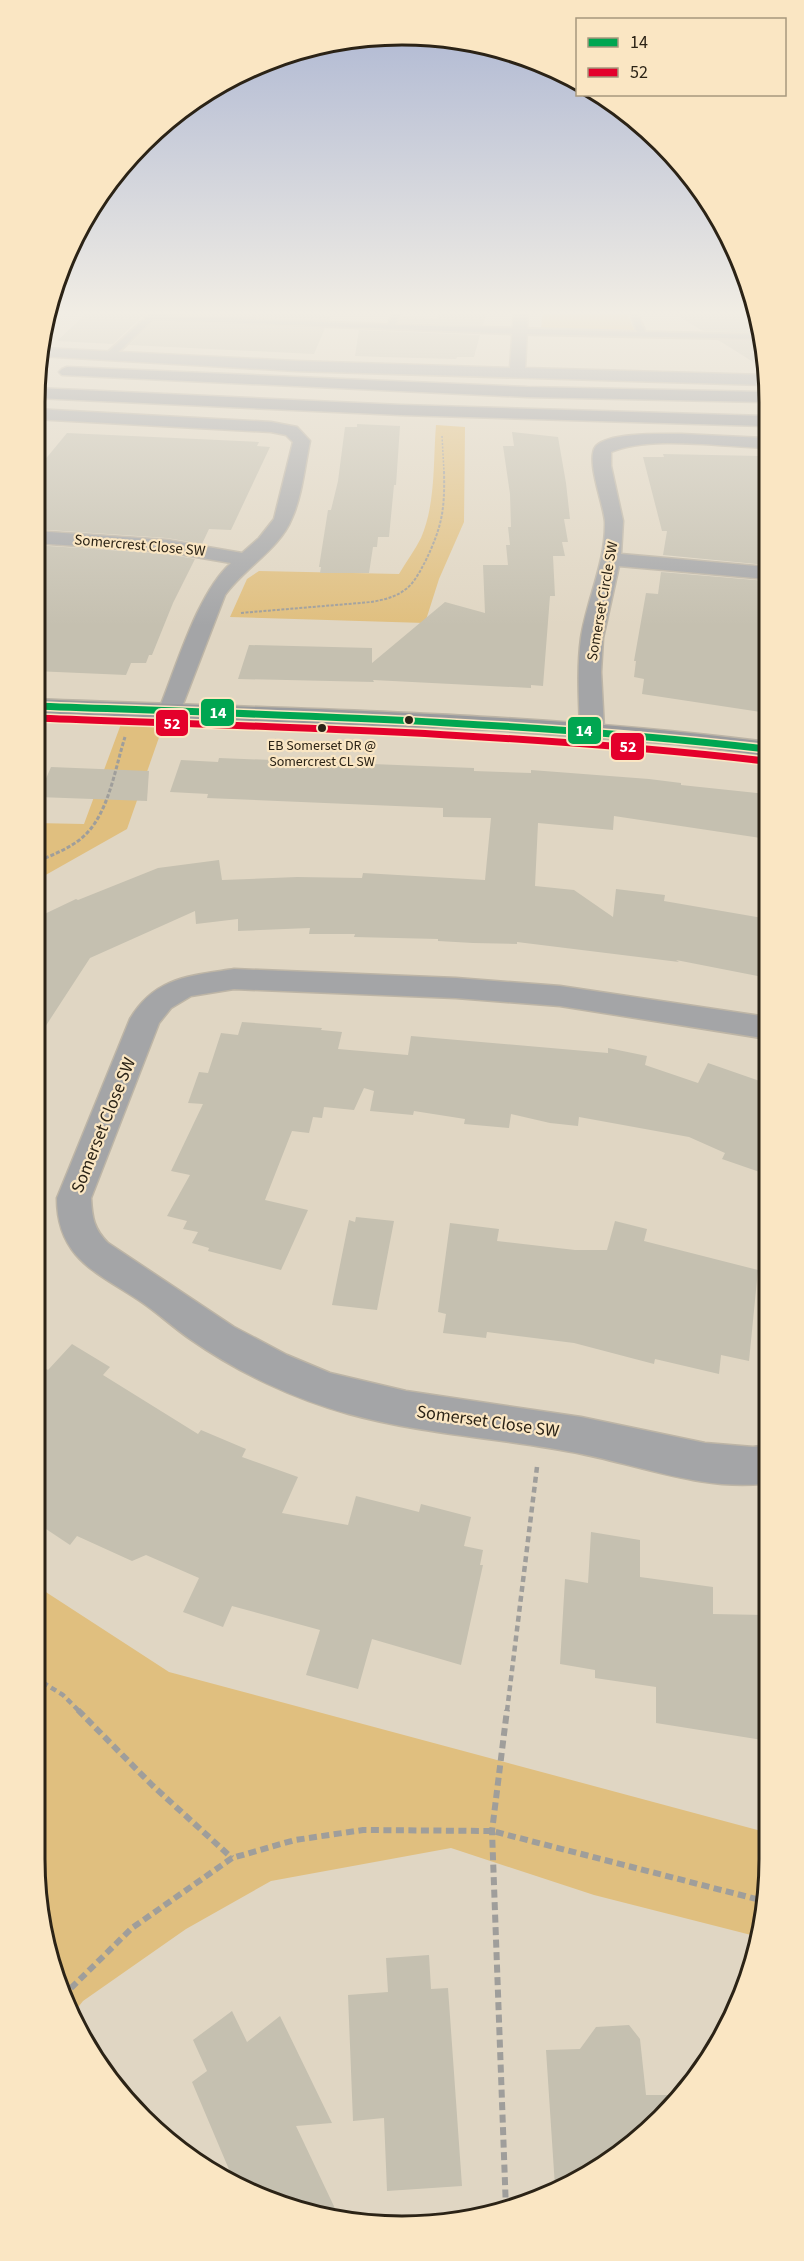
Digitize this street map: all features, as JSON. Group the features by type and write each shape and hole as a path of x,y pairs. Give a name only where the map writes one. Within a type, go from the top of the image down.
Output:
{"main road":[{"path":"540,416 759,421"},
{"path":"45,707 466,722 592,729 759,748"}],"street":[{"path":"62,416 271,427 295,433 303,441 283,519 266,542 224,582 207,613 170,712"},
{"name":"Somerset Circle SW","path":"592,729 589,668 592,637 611,559 614,519 602,452 612,444 634,440 759,443"},
{"name":"Somercrest Close SW","path":"45,538 146,543 213,552 245,560"},
{"path":"611,559 759,572"},
{"name":"Somerset Close SW","path":"759,1027 560,996 456,988 234,979 183,987 160,1001 145,1019 74,1198 72,1215 84,1243 101,1260 163,1297 206,1329 281,1371 345,1396 402,1409 543,1428 728,1465 759,1466"}],"path":[{"path":"207,613 230,614 371,602 386,599 406,589 417,578 440,529 444,477 442,434"},
{"path":"45,858 70,846 86,835 96,821 135,711"},
{"path":"506,2200 492,1831 543,1428"},
{"path":"45,1684 63,1695 152,1785 232,1858"},
{"path":"70,1989 132,1928 232,1858 295,1840 363,1830 492,1831 757,1899"}],"shaded area":[{"path":"436,425 465,427 464,522 439,579 425,623 230,617 247,579 259,571 399,574 419,542 426,525 432,497"},
{"path":"121,724 163,726 127,829 45,875 45,823 84,824"},
{"path":"45,1591 169,1672 759,1830 758,1882 751,1935 594,1895 451,1848 271,1881 186,1929 83,2001 78,2008 57,1951 48,1906 45,1859"}],"building":[{"path":"357,424 400,426 396,485 394,485 389,537 378,537 377,547 373,547 369,573 320,573 328,510 331,510 338,481 345,427 357,427"},
{"path":"512,432 558,437 566,483 570,519 564,519 568,542 562,542 565,556 553,556 555,596 550,596 543,686 531,685 531,688 373,680 374,682 238,679 249,645 372,648 372,663 445,602 485,613 483,565 508,565 506,545 510,545 508,527 511,527 510,494 503,446 514,446"},
{"path":"67,433 259,442 257,446 270,447 231,530 209,529 202,544 167,538 45,530 45,460"},
{"path":"663,454 759,456 759,564 663,555 667,531 662,531 643,457 664,457"},
{"path":"45,546 167,554 195,559 173,603 152,655 149,655 146,663 131,663 126,675 45,671"},
{"path":"661,572 759,580 759,712 642,694 644,679 634,677 636,661 634,661 646,593 658,594"},
{"path":"219,758 474,768 474,771 531,773 531,770 649,779 681,783 681,785 759,793 759,838 614,816 613,830 538,823 535,886 574,890 613,917 616,889 665,895 664,901 759,917 759,976 676,960 679,962 517,942 517,944 473,943 438,941 438,939 354,937 355,934 309,934 310,928 238,931 238,919 196,924 195,911 90,958 45,1027 45,914 76,899 158,868 219,860 222,880 297,877 362,878 363,873 485,880 491,818 443,817 443,808 207,798 208,794 170,792 181,760 218,762"},
{"path":"51,767 149,771 147,801 45,797 45,781"},
{"path":"242,1022 322,1028 321,1030 342,1032 338,1049 408,1055 411,1036 608,1053 608,1048 647,1056 645,1065 698,1083 708,1063 759,1081 759,1172 722,1159 725,1153 689,1137 579,1117 578,1126 550,1123 511,1114 509,1128 464,1124 465,1119 414,1111 413,1115 370,1111 374,1091 364,1088 354,1110 324,1107 322,1118 313,1117 309,1133 292,1131 265,1200 308,1210 281,1270 208,1251 209,1248 192,1243 198,1232 183,1229 187,1221 167,1216 190,1175 171,1171 203,1104 188,1103 199,1072 208,1073 221,1033 238,1035"},
{"path":"356,1217 394,1221 377,1310 332,1305 349,1220 355,1222"},
{"path":"615,1221 647,1229 644,1241 758,1270 749,1361 721,1355 719,1374 655,1359 654,1364 574,1343 487,1332 486,1338 443,1333 446,1314 438,1312 450,1223 499,1229 497,1241 575,1250 607,1250"},
{"path":"72,1344 110,1367 103,1375 198,1434 201,1430 246,1449 242,1457 298,1477 282,1513 348,1525 356,1496 419,1512 421,1504 471,1517 464,1546 483,1550 480,1565 483,1565 461,1665 372,1639 358,1689 306,1675 320,1630 232,1606 223,1627 183,1612 199,1578 146,1555 132,1561 77,1536 70,1545 45,1528 45,1368 48,1370"},
{"path":"591,1532 640,1540 640,1577 713,1587 713,1614 759,1615 759,1739 656,1723 656,1687 595,1678 595,1670 560,1664 565,1579 588,1583"},
{"path":"429,1955 431,1989 448,1988 462,2186 387,2191 384,2118 353,2121 348,1995 388,1992 386,1958"},
{"path":"232,2011 247,2042 280,2016 332,2123 296,2126 336,2210 287,2197 230,2172 192,2082 207,2071 193,2040"},
{"path":"629,2025 640,2039 646,2095 669,2095 619,2142 600,2156 555,2182 546,2050 580,2049 596,2027"}],"transit line":[{"name":"14","path":"45,706 493,724 759,748"},
{"name":"52","path":"45,718 492,736 759,760"}],"place":[{"name":"EB Somerset DR @ Somercrest CL SW","path":"322,728"}]}
